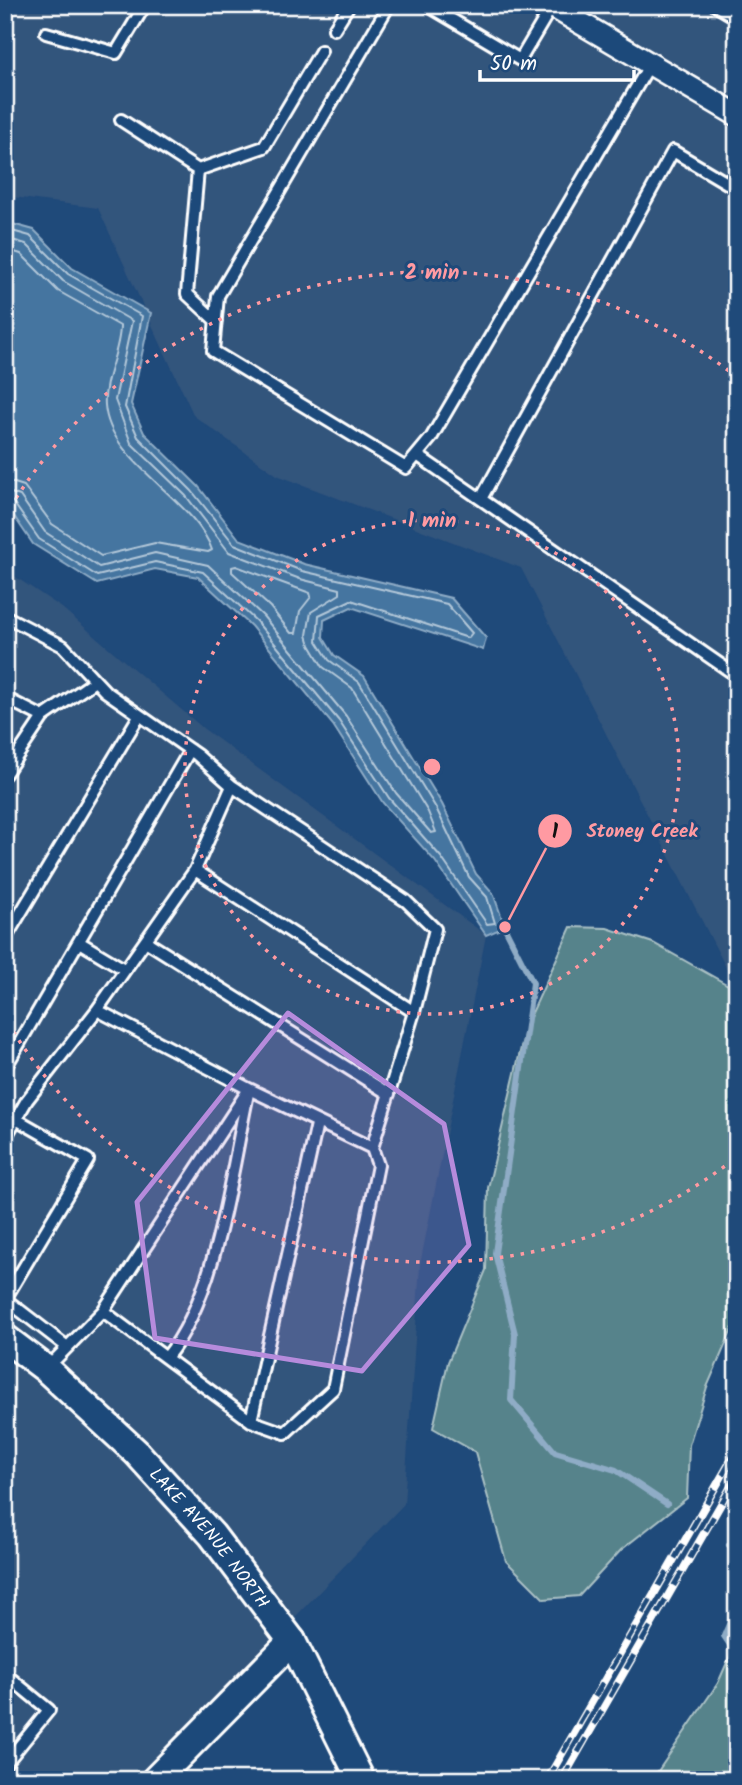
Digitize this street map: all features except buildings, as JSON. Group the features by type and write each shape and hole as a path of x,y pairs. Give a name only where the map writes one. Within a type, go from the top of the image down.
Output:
{"street":[{"path":"551,6 737,114"},
{"name":"LAKE AVENUE NORTH","path":"5,1338 46,1369 136,1452 212,1535 292,1641 361,1780"},
{"path":"155,1780 292,1641"}],"lane":[{"path":"46,33 116,53 145,5"},
{"path":"334,29 349,5"},
{"path":"389,5 218,296 213,351 406,468 431,438 650,64"},
{"path":"427,5 520,60 551,6"},
{"path":"715,5 737,18"},
{"path":"198,170 264,147 321,51"},
{"path":"121,120 198,170"},
{"path":"482,497 673,151 737,189"},
{"path":"198,170 187,294 216,321"},
{"path":"417,455 482,497 737,676"},
{"path":"5,616 63,646 95,681 139,716 190,750 232,786 406,901 435,929 414,1012 372,1148 378,1164 333,1389 285,1433 250,1421 103,1311"},
{"path":"5,774 43,718 95,681"},
{"path":"5,698 43,718"},
{"path":"5,939 139,716"},
{"path":"5,1069 190,750"},
{"path":"5,1138 124,969 147,942 195,870 232,786"},
{"path":"195,870 414,1012"},
{"path":"79,942 124,969"},
{"path":"147,942 389,1094"},
{"path":"97,1010 317,1124 372,1148"},
{"path":"46,1369 103,1311 249,1089"},
{"path":"166,1359 182,1339 208,1279 249,1089"},
{"path":"16,1119 88,1160 5,1299 66,1346"},
{"path":"250,1421 317,1124"},
{"path":"5,1674 50,1710 5,1764"}],"highlighted area":[{"path":"288,1013 444,1124 469,1245 362,1371 155,1338 137,1202"}],"shaded area":[{"path":"5,5 737,5 737,989 521,568 277,475 194,416 98,208 5,196"},
{"path":"5,570 62,608 204,729 486,935 420,1265 404,1504 138,1780 5,1780"}],"green space":[{"path":"571,927 607,928 653,943 737,990 737,1318 707,1387 689,1445 687,1498 621,1550 579,1596 544,1599 506,1561 475,1452 433,1428 448,1362 486,1270 488,1188 526,1026"},
{"path":"737,1640 737,1780 652,1780 718,1683"}],"water":[{"path":"5,222 34,230 72,268 151,313 131,404 144,433 198,486 239,539 304,564 451,598 486,638 483,650 351,607 324,620 323,637 334,655 364,676 442,804 476,874 493,893 505,927 486,935 435,861 383,803 333,725 251,626 198,577 155,569 97,584 33,544 5,503"}],"waterway":[{"path":"502,922 533,983 495,1253 515,1334 511,1400 555,1452 616,1470 667,1504"},
{"path":"729,1545 737,1551"},
{"path":"737,1606 724,1636 737,1655"}],"railway":[{"path":"547,1780 737,1450"},
{"path":"562,1780 737,1476"}],"place":[{"name":"Stoney Creek","path":"505,927"}]}
